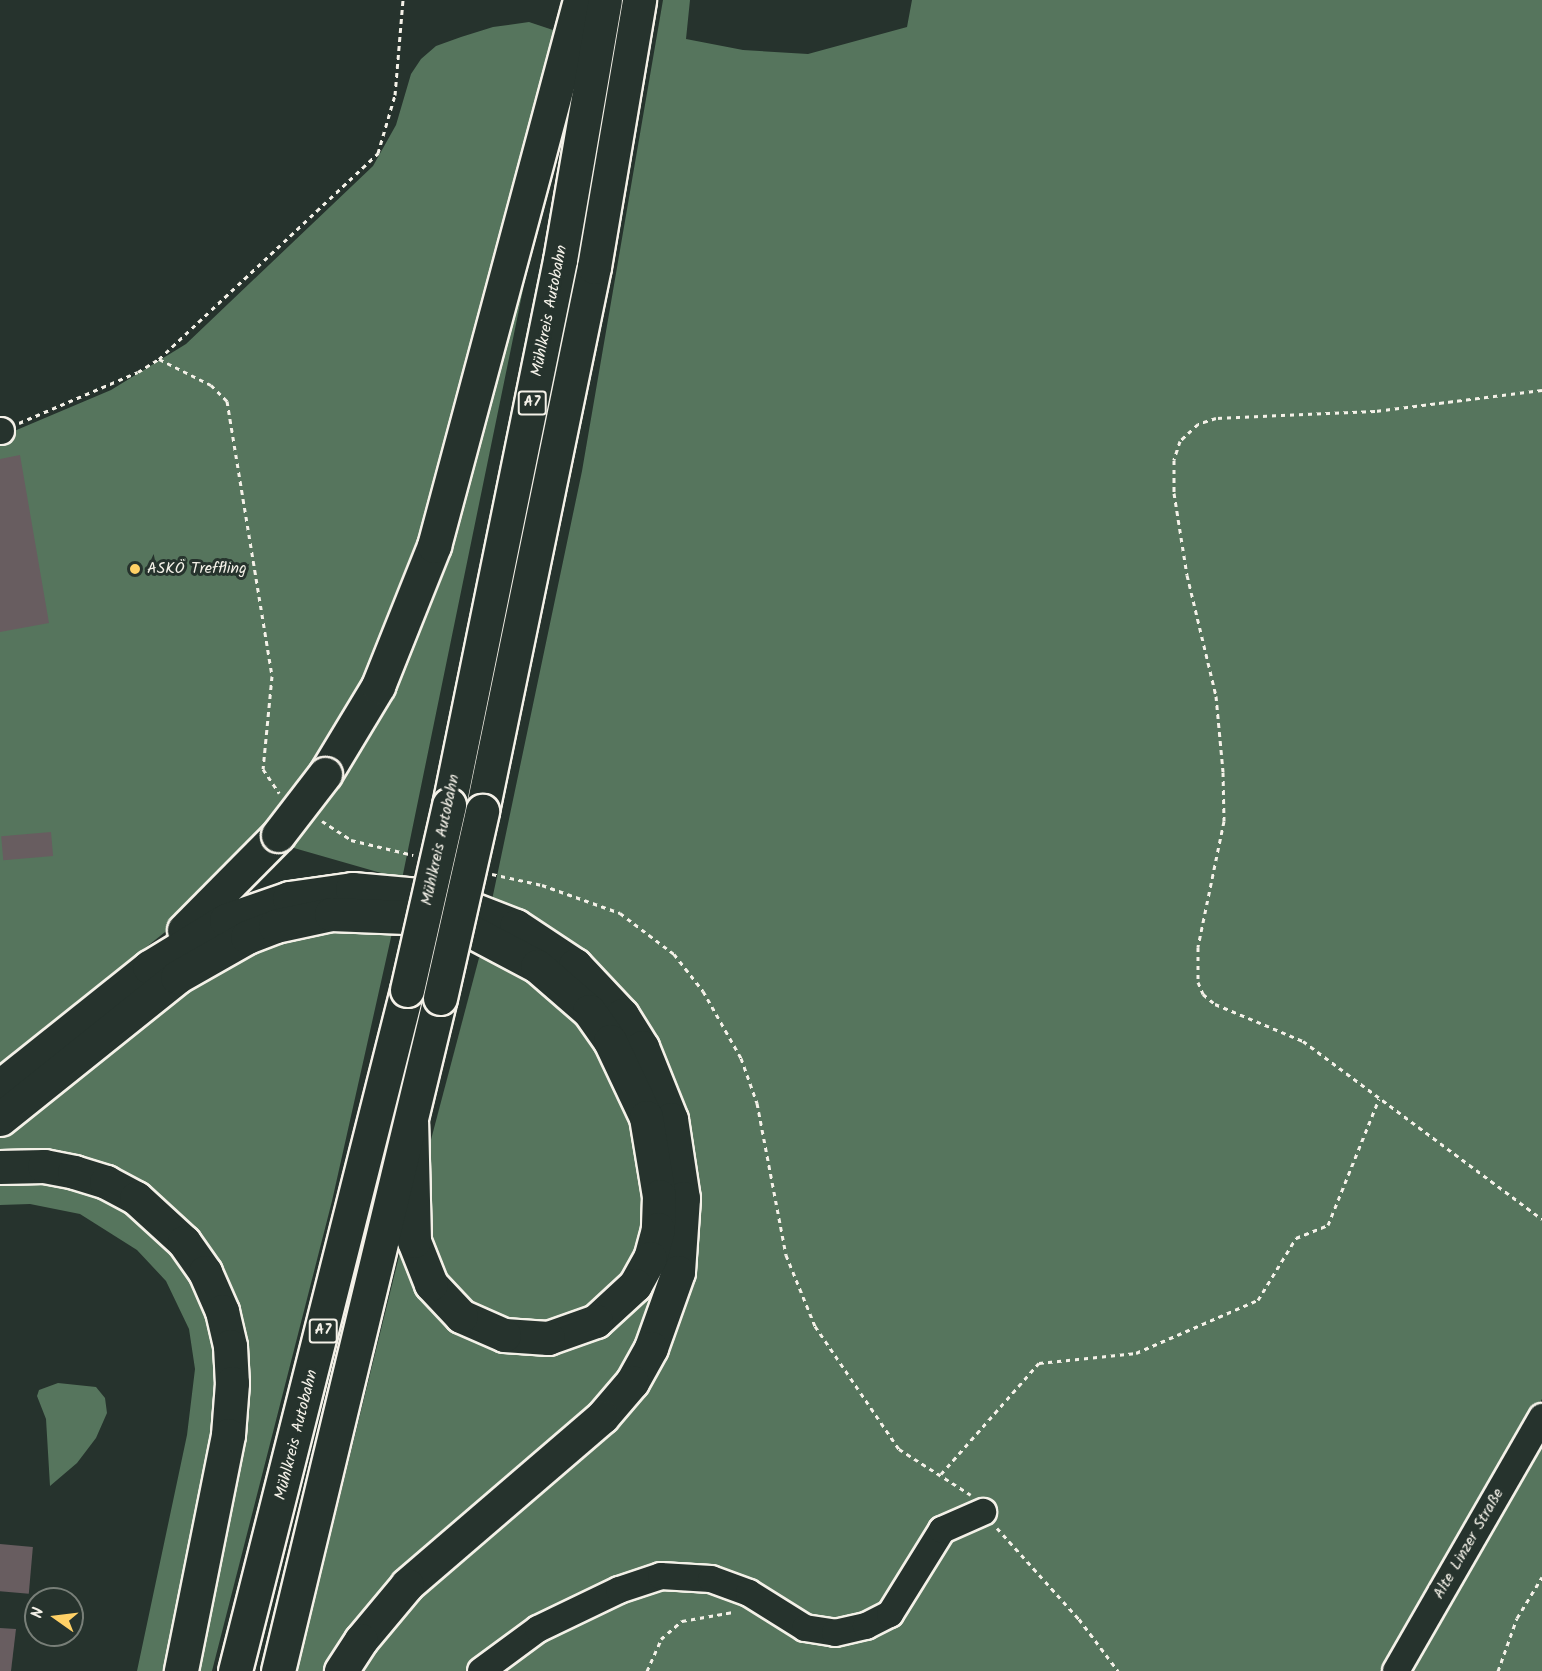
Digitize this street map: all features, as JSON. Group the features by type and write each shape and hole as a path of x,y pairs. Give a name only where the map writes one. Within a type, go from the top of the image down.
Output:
{"highway":[{"path":"0,1086 149,967 278,836 325,774 378,686 434,546 580,0"},
{"name":"Mühlkreis Autobahn","path":"235,1671 407,990 449,805 540,364 605,0"},
{"name":"Mühlkreis Autobahn","path":"278,1671 411,1122 482,812 594,267 639,0"},
{"path":"149,967 226,920 289,898 352,889 441,897 516,926 575,964 622,1015 642,1047 671,1119 683,1198 678,1272 655,1338 632,1382 602,1417 554,1462 407,1585 362,1640 342,1671"},
{"path":"0,1119 177,977 247,937 275,926 331,914 431,918 466,929 537,966 589,1011 616,1051 646,1117 659,1196 658,1229 650,1258 635,1285 596,1322 548,1338 504,1335 461,1316 431,1284 414,1241 411,1122"},
{"path":"0,1167 44,1166 74,1172 106,1182 136,1198 184,1242 205,1272 222,1311 230,1346 232,1383 228,1435 181,1671"}],"street":[{"name":"Alte Linzer Straße","path":"1396,1671 1542,1417"},
{"path":"481,1671 538,1629 619,1590 661,1576 711,1579 767,1605 805,1628 835,1633 866,1626 890,1614 942,1530 983,1512"}],"path":[{"path":"1,431 138,372 159,359 378,153 395,95 403,0"},
{"path":"159,359 211,385 227,401 272,676 263,769 277,791 286,797"},
{"path":"1542,390 1375,411 1216,418 1198,424 1180,441 1174,460 1178,516 1216,696 1223,772 1224,821 1198,947 1198,982 1203,994 1215,1004 1303,1041 1542,1219"},
{"path":"314,815 351,840 415,856"},
{"path":"484,872 542,885 620,913 674,954 704,991 741,1058 757,1103 786,1255 814,1326 899,1449 970,1493 983,1512 1079,1619 1118,1671"},
{"path":"940,1475 1039,1363 1137,1353 1258,1300 1296,1238 1328,1225 1378,1099"},
{"path":"1498,1671 1517,1618 1542,1577"},
{"path":"647,1671 661,1639 682,1621 767,1605"}],"green space":[{"path":"663,0 690,0 686,39 743,50 808,54 907,27 912,0 1542,0 1542,1399 1386,1671 354,1671 418,1590 591,1443 689,1267 571,942 531,916 492,900 582,471"},
{"path":"529,22 556,31 440,492 391,633 301,788 174,925 0,1063 0,437 111,390 186,344 373,166 396,125 411,74 421,59 436,46 461,37 493,27"},
{"path":"524,285 402,879 287,846 411,636"},
{"path":"394,924 332,1201 212,1671 189,1671 240,1392 175,1219 0,1159 0,1131 150,1009 275,935"},
{"path":"506,955 570,1001 644,1130 646,1253 572,1325 483,1320 428,1264 428,1151 479,958"},
{"path":"605,1005 673,1257 624,1378 331,1671 297,1671 404,1236 416,1272 539,1347 663,1248"},
{"path":"0,1176 86,1186 168,1238 213,1318 221,1397 171,1671 137,1671 187,1435 195,1369 189,1329 166,1281 137,1250 80,1214 30,1204 0,1205"},
{"path":"58,1383 96,1387 105,1398 107,1413 96,1438 77,1463 50,1486 46,1419 37,1396 39,1390"},
{"path":"1542,1442 1542,1671 1409,1671"}],"building":[{"path":"20,455 49,623 0,632 0,459"},
{"path":"51,832 53,856 3,860 1,836"},
{"path":"0,1544 33,1547 29,1587 24,1587 24,1593 0,1591"},
{"path":"0,1628 16,1629 11,1671 0,1671"}],"place":[{"name":"ASKÖ Treffling","path":"135,569"}]}
